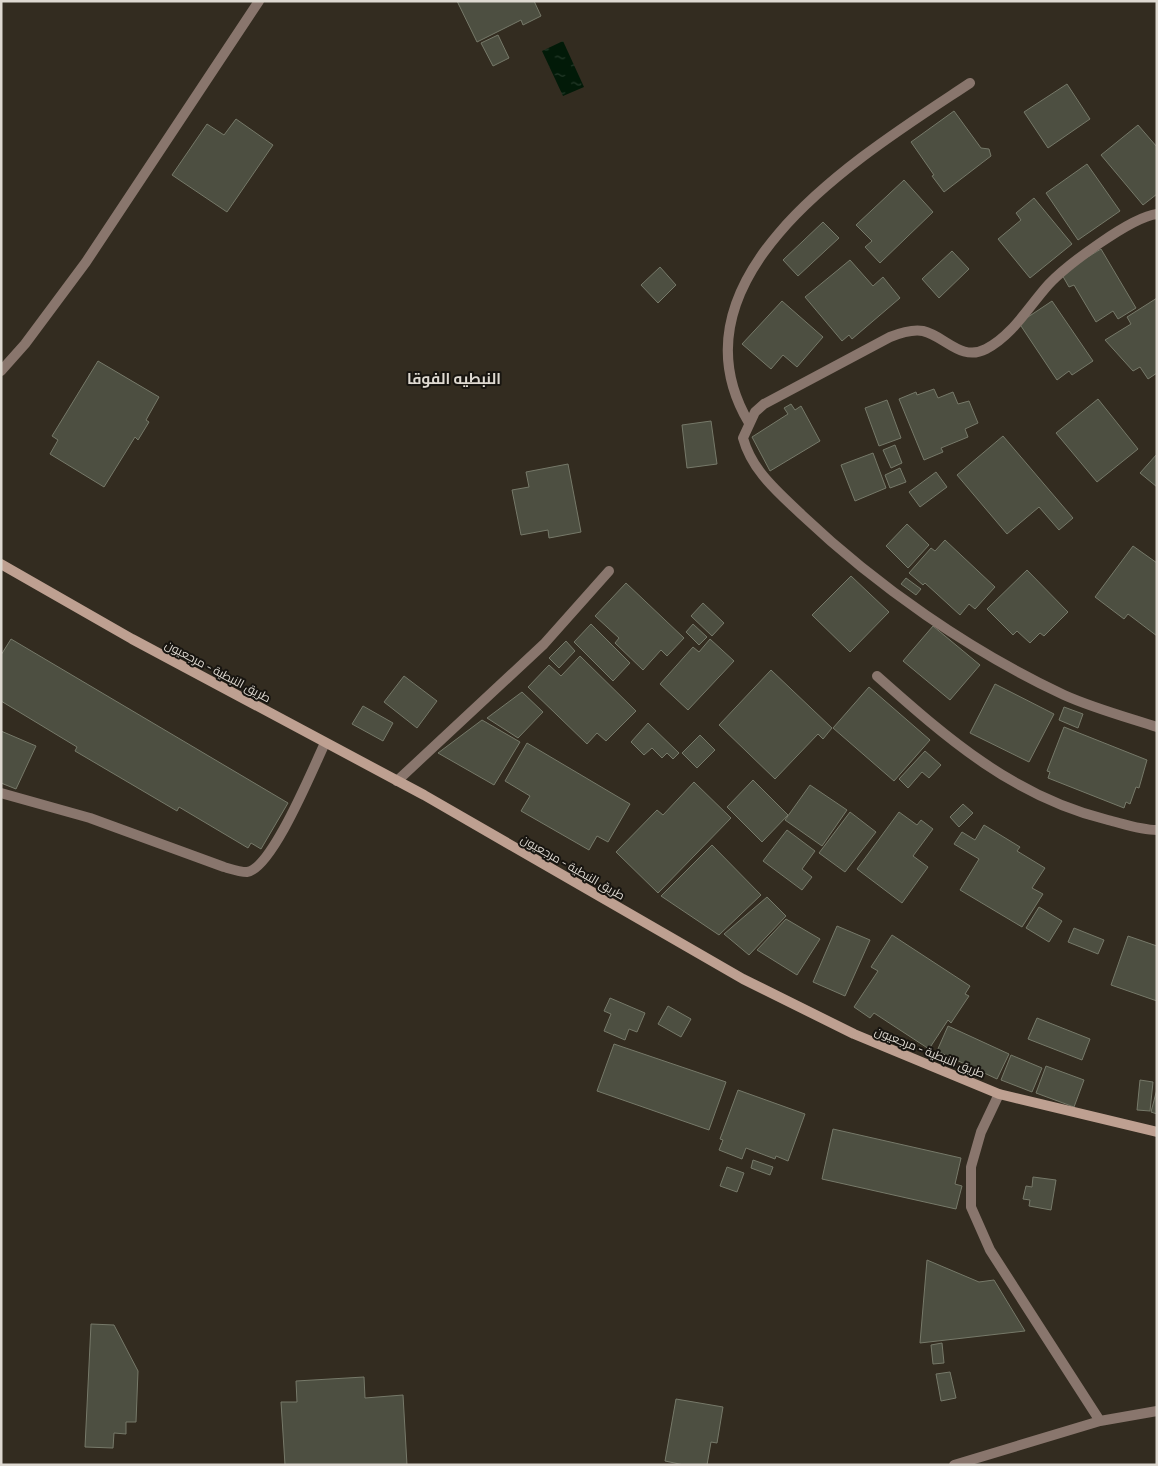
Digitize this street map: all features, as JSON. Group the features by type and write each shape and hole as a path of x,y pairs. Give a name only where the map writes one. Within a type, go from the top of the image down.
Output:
{"main road":[{"name":"طريق النبطية - مرجعيون","path":"1,564 132,639 397,781 743,979 854,1034 999,1094 1157,1132"}],"street":[{"path":"1,371 25,344 86,262 259,1"},
{"path":"749,423 741,410 733,386 728,357 728,333 736,303 761,257 784,226 807,202 892,135 970,84"},
{"path":"1157,214 1117,232 1066,268 1009,332 984,350 966,353 952,348 930,333 906,331 890,337 764,404 755,412 743,438 747,454 767,481 875,579 952,631 1064,695 1157,728"},
{"path":"397,781 544,644 609,571"},
{"path":"877,676 927,721 972,755 1024,788 1073,812 1157,830"},
{"path":"1,793 90,818 224,867 247,872 261,865 275,846 325,743"},
{"path":"999,1094 981,1132 971,1167 971,1207 990,1250 1100,1421"},
{"path":"954,1465 1100,1421 1157,1411"}],"water":[{"path":"563,41 584,87 563,96 542,51"}],"building":[{"path":"457,1 534,1 541,16 523,25 521,20 477,42"},
{"path":"498,35 509,58 493,66 481,43"},
{"path":"1067,84 1090,119 1048,148 1024,112"},
{"path":"954,111 981,148 989,149 991,156 944,192 911,142"},
{"path":"236,119 273,145 227,212 172,175 207,124 224,135"},
{"path":"1138,125 1157,147 1157,194 1143,205 1101,155"},
{"path":"1087,164 1120,211 1078,240 1046,193"},
{"path":"904,180 933,212 880,263 865,247 872,241 856,225"},
{"path":"1034,198 1072,244 1030,278 998,239 1021,220 1016,213"},
{"path":"823,222 839,238 798,276 783,260"},
{"path":"1101,249 1136,308 1118,319 1113,311 1096,322 1074,285 1069,287 1061,273"},
{"path":"952,251 969,269 939,298 922,279"},
{"path":"850,260 873,286 883,277 900,298 852,339 849,335 842,341 805,297"},
{"path":"660,267 676,285 658,303 641,285"},
{"path":"1157,298 1157,373 1148,379 1140,367 1133,371 1105,340 1131,324 1127,317"},
{"path":"782,301 823,337 797,367 783,355 771,369 742,344"},
{"path":"1052,301 1093,361 1072,375 1069,371 1057,380 1019,323"},
{"path":"98,361 159,397 146,420 149,422 138,440 135,437 104,487 50,454 58,440 52,436"},
{"path":"934,389 938,398 953,392 958,404 969,401 978,423 965,429 968,437 941,448 943,452 924,460 899,399 916,392 917,395"},
{"path":"1098,399 1138,449 1097,482 1056,433"},
{"path":"887,400 901,438 879,446 865,408"},
{"path":"791,404 795,410 801,406 820,441 770,471 752,437 788,414 784,408"},
{"path":"711,421 717,464 687,468 682,425"},
{"path":"1003,436 1073,518 1059,530 1039,507 1007,534 957,475"},
{"path":"895,445 902,463 891,468 883,450"},
{"path":"873,453 886,488 855,501 841,465"},
{"path":"1157,454 1157,487 1140,473"},
{"path":"568,464 581,532 549,538 548,530 521,535 512,490 529,487 526,472"},
{"path":"900,468 906,482 890,488 885,475"},
{"path":"936,472 947,487 920,507 909,492"},
{"path":"907,524 929,545 908,568 886,546"},
{"path":"945,540 995,587 975,609 969,604 960,615 925,583 923,585 909,573 931,548 935,551"},
{"path":"1133,546 1157,563 1157,636 1128,614 1124,619 1095,597"},
{"path":"1027,570 1068,612 1044,636 1040,633 1030,643 1017,631 1013,635 987,609"},
{"path":"851,576 889,612 850,652 812,615"},
{"path":"906,578 921,589 916,595 901,584"},
{"path":"626,583 684,638 667,656 661,650 643,670 615,643 619,638 595,616"},
{"path":"703,603 724,623 712,636 691,616"},
{"path":"591,624 630,663 613,681 574,642"},
{"path":"693,624 707,637 699,645 686,632"},
{"path":"933,626 980,665 950,700 903,661"},
{"path":"11,639 288,803 261,849 251,843 248,848 179,807 177,811 75,751 77,747 1,701 1,655"},
{"path":"710,639 734,661 688,710 660,684 693,647 699,652"},
{"path":"566,641 575,651 559,668 549,658"},
{"path":"580,656 636,711 606,741 597,733 587,744 528,687 549,665 561,676"},
{"path":"771,670 832,728 823,739 818,734 775,779 719,725"},
{"path":"404,676 437,701 417,728 384,702"},
{"path":"995,684 1054,714 1029,762 970,733"},
{"path":"869,687 930,740 894,781 833,728"},
{"path":"522,692 543,712 518,738 487,718"},
{"path":"363,706 393,723 383,741 352,724"},
{"path":"1064,707 1083,714 1078,728 1059,720"},
{"path":"482,720 520,742 494,785 438,753"},
{"path":"648,723 679,753 673,759 667,753 662,758 652,748 644,755 631,742"},
{"path":"1064,727 1147,760 1139,788 1136,787 1130,804 1126,802 1124,808 1048,778 1050,772 1047,771"},
{"path":"1,731 36,746 16,789 1,783"},
{"path":"700,735 715,750 697,768 682,753"},
{"path":"527,743 630,804 608,842 597,836 589,850 521,811 530,796 505,781"},
{"path":"925,751 941,765 929,778 922,772 908,788 899,779"},
{"path":"753,780 788,815 762,842 727,807"},
{"path":"694,782 731,818 658,893 616,852 657,810 663,815"},
{"path":"810,785 847,810 822,846 785,820"},
{"path":"963,804 973,813 959,827 950,817"},
{"path":"850,812 876,832 845,872 819,853"},
{"path":"899,812 917,825 921,820 933,829 913,856 928,867 902,903 857,869"},
{"path":"984,825 1020,847 1017,851 1045,868 1032,888 1043,894 1022,927 960,890 979,859 954,844 962,832 975,840"},
{"path":"787,830 815,851 802,869 812,877 802,890 763,861"},
{"path":"712,845 761,895 719,935 661,896"},
{"path":"767,897 786,916 749,955 724,934"},
{"path":"1039,907 1062,921 1049,942 1026,928"},
{"path":"786,919 820,939 797,975 757,950"},
{"path":"837,926 870,940 845,996 813,982"},
{"path":"1074,928 1104,940 1098,954 1068,942"},
{"path":"892,935 970,986 965,994 969,996 951,1023 948,1020 929,1049 874,1013 870,1018 854,1007 878,971 871,967"},
{"path":"1128,936 1157,946 1157,1001 1111,985"},
{"path":"610,998 645,1013 637,1032 629,1029 625,1040 604,1031 611,1014 604,1011"},
{"path":"668,1006 691,1019 681,1037 658,1024"},
{"path":"1037,1018 1090,1039 1082,1060 1028,1039"},
{"path":"948,1026 1009,1054 997,1079 937,1051"},
{"path":"614,1044 726,1082 709,1130 597,1091"},
{"path":"1011,1055 1042,1068 1032,1092 1001,1080"},
{"path":"1046,1066 1084,1080 1074,1107 1036,1093"},
{"path":"1140,1080 1153,1082 1150,1111 1137,1110"},
{"path":"1157,1089 1157,1114 1151,1112"},
{"path":"738,1090 805,1114 788,1161 776,1156 775,1159 746,1148 742,1159 719,1150 723,1140 720,1139"},
{"path":"833,1129 961,1158 955,1184 962,1186 956,1209 822,1179"},
{"path":"753,1160 773,1167 770,1175 751,1168"},
{"path":"727,1167 744,1173 737,1192 720,1186"},
{"path":"1033,1177 1056,1180 1051,1210 1029,1206 1030,1200 1023,1199 1026,1186 1032,1187"},
{"path":"927,1260 979,1282 994,1280 1025,1331 920,1343"},
{"path":"91,1324 114,1325 138,1371 136,1422 126,1422 126,1434 114,1433 113,1448 85,1447"},
{"path":"942,1343 944,1363 933,1364 931,1345"},
{"path":"950,1372 956,1398 941,1401 936,1374"},
{"path":"364,1377 365,1398 403,1395 407,1465 285,1465 281,1402 297,1402 296,1381"},
{"path":"676,1399 723,1407 717,1443 711,1442 707,1465 684,1465 665,1461"}],"district":[{"name":"النبطيه الفوقا","path":"454,378"}]}
